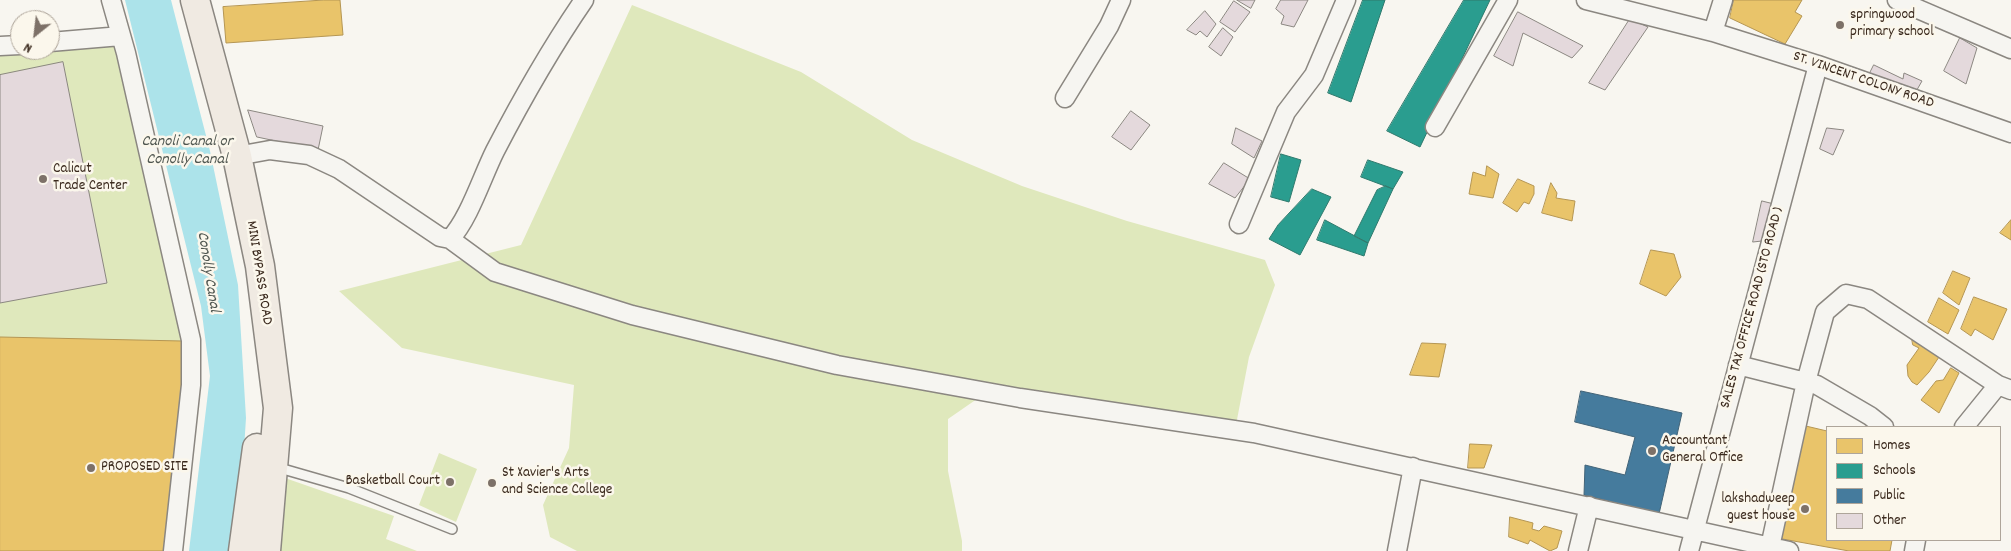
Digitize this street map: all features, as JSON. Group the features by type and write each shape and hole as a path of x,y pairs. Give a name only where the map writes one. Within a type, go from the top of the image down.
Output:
{"main road":[{"name":"MINI BYPASS ROAD","path":"187,0 221,147 249,295 261,422 243,551"},
{"name":"MINI BYPASS ROAD","path":"196,0 237,156 260,266 278,408 266,551"}],"street":[{"path":"111,0 191,340 191,385 173,551"},
{"path":"450,239 461,224 494,153 528,88 584,0"},
{"path":"1065,98 1109,26 1121,0"},
{"path":"1239,224 1286,112 1314,76 1346,0"},
{"path":"1435,127 1508,0"},
{"name":"ST. VINCENT COLONY ROAD","path":"1586,0 1713,32 1818,65 2011,133"},
{"path":"1713,32 1723,0"},
{"path":"1896,0 1925,5 2011,50"},
{"path":"60,41 121,36"},
{"name":"SALES TAX OFFICE ROAD (STO ROAD )","path":"1689,551 1818,65"},
{"path":"237,156 270,150 309,155 339,169 440,237 450,239 495,272 632,315 837,365 1020,398 1254,433 1789,551"},
{"path":"1770,547 1806,382 1826,312 1846,294 1868,299 2004,388 1965,426"},
{"path":"1738,365 1817,385 1870,416 1883,426"},
{"path":"1397,551 1414,467"},
{"path":"1578,551 1589,506"}],"lane":[{"path":"273,466 349,488 452,529"}],"green space":[{"path":"632,5 801,72 912,140 1022,186 1127,221 1265,260 1275,285 1249,357 1235,430 987,392 948,419 948,471 962,541 962,551 577,551 550,537 543,505 569,448 574,385 402,348 339,291 521,245"},
{"path":"113,41 182,341 0,551 0,52 10,52 10,60 60,60 60,49"},
{"name":"Basketball Court","path":"439,453 477,469 456,522 419,505"},
{"path":"285,478 394,516 386,539 417,551 275,551"}],"water":[{"name":"Canoli Canal or Conolly Canal","path":"125,0 171,0 210,151 238,285 246,418 242,480 233,551 189,551 210,376 201,306"}],"building: Homes":[{"path":"340,0 343,35 226,43 223,7"},
{"path":"1734,0 1802,0 1795,12 1802,16 1785,44 1730,18"},
{"path":"1487,166 1499,174 1493,198 1469,194 1473,172 1485,176"},
{"path":"1518,179 1534,186 1534,194 1529,204 1524,202 1517,212 1503,203"},
{"path":"1551,183 1557,193 1556,198 1575,201 1572,221 1542,213"},
{"path":"2011,220 2011,240 2000,233"},
{"path":"1651,250 1674,254 1681,277 1666,296 1640,284"},
{"path":"1953,271 1970,278 1959,305 1943,293"},
{"path":"1974,297 2007,309 1993,340 1975,329 1971,336 1961,329"},
{"path":"1939,298 1959,310 1948,334 1928,322"},
{"name":"PROPOSED SITE","path":"0,337 191,340 173,551 0,551"},
{"path":"1912,339 1943,351 1929,372 1917,385 1908,376 1907,365 1919,348 1913,345"},
{"path":"1422,343 1446,344 1439,377 1410,375"},
{"path":"1951,368 1959,373 1939,413 1921,400 1936,381 1943,380"},
{"name":"lakshadweep guest house","path":"1793,423 1826,431 1826,541 1892,541 1890,551 1849,551 1777,538"},
{"path":"1470,444 1492,445 1484,468 1468,468"},
{"path":"1510,517 1533,523 1532,529 1539,531 1544,526 1562,531 1557,548 1550,551 1530,540 1528,544 1509,537"}],"building: Schools":[{"path":"1363,0 1385,0 1351,102 1328,93"},
{"path":"1464,0 1490,0 1420,147 1387,131"},
{"path":"1281,154 1301,160 1289,202 1271,197"},
{"path":"1368,160 1403,172 1393,189 1361,177"},
{"path":"1386,186 1393,189 1368,243 1354,236 1377,190"},
{"path":"1312,189 1331,197 1300,255 1269,239 1278,225"},
{"path":"1325,220 1368,243 1364,256 1317,240"}],"building: Public":[{"name":"Accountant General Office","path":"1581,391 1682,413 1659,514 1584,495 1585,465 1625,475 1635,437 1575,422"}],"building: Other":[{"path":"1237,0 1255,0 1251,8"},
{"path":"1281,0 1308,0 1294,27 1281,24 1284,16 1276,9"},
{"path":"1234,1 1250,12 1235,32 1220,22"},
{"path":"1205,11 1216,24 1207,37 1200,31 1196,35 1187,30"},
{"path":"1518,12 1583,46 1572,58 1523,33 1513,66 1494,56"},
{"path":"1630,19 1648,27 1605,90 1589,83"},
{"path":"1223,28 1233,37 1221,56 1209,47"},
{"path":"1960,38 1977,48 1966,84 1944,71"},
{"name":"Calicut Trade Center","path":"63,62 107,283 0,303 0,75"},
{"path":"1874,65 1903,79 1904,73 1922,81 1914,95 1868,77"},
{"path":"248,110 323,126 318,150 257,137"},
{"path":"1131,111 1150,125 1131,150 1112,137"},
{"path":"1236,128 1262,141 1254,158 1232,144"},
{"path":"1827,128 1844,130 1833,155 1820,149"},
{"path":"1224,163 1250,179 1235,198 1209,184"},
{"path":"1762,201 1774,204 1762,241 1753,242"}],"place":[{"name":"springwood primary school","path":"1840,25"},
{"name":"Calicut Trade Center","path":"43,179"},
{"name":"Accountant General Office","path":"1652,451"},
{"name":"PROPOSED SITE","path":"91,468"},
{"name":"Basketball Court","path":"450,482"},
{"name":"St Xavier's Arts and Science College","path":"492,483"},
{"name":"lakshadweep guest house","path":"1805,509"}],"water label":[{"name":"Conolly Canal","path":"207,272"}]}
